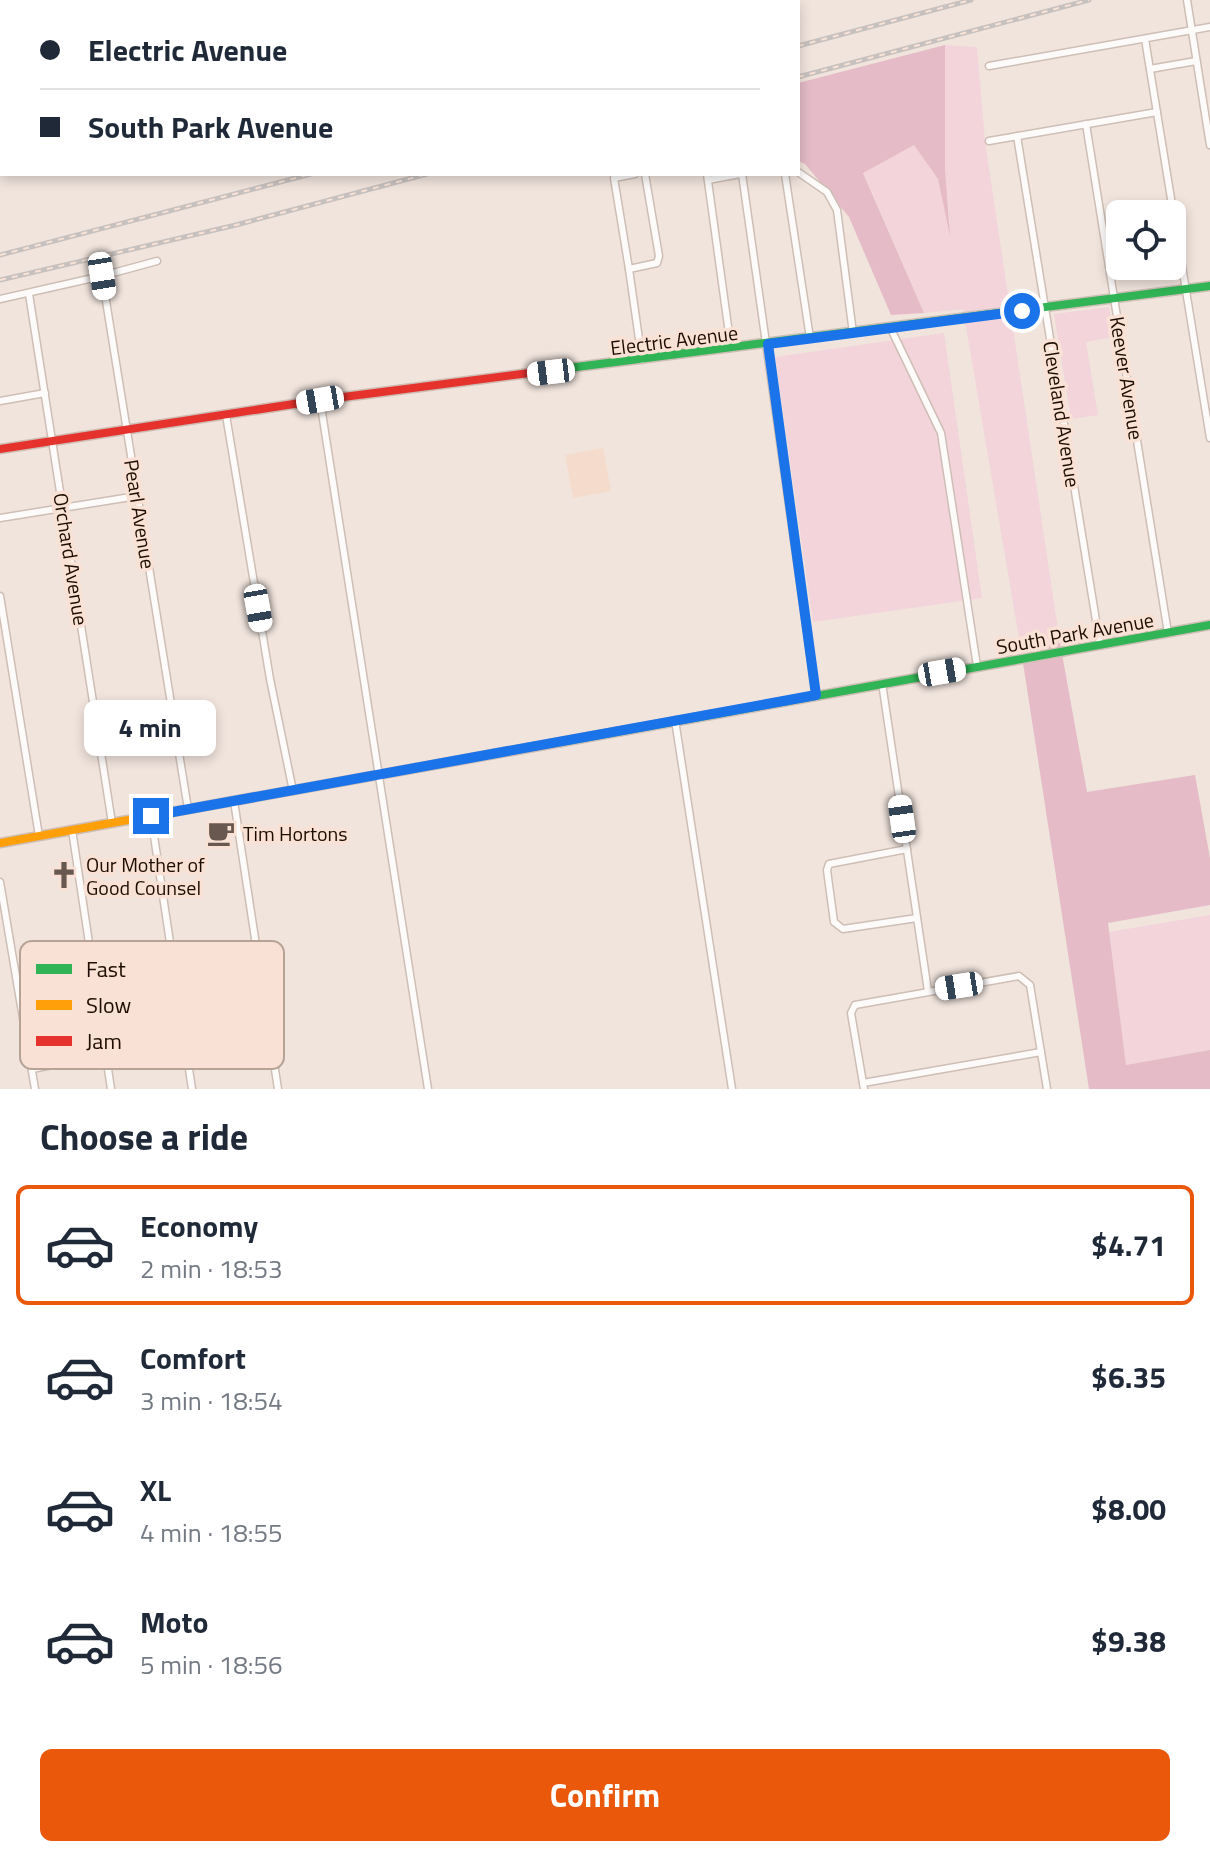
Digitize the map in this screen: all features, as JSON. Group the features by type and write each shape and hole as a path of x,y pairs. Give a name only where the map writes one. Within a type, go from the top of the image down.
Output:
{"main road":[{"name":"Electric Avenue","path":"0,449 320,400 1210,286"},
{"name":"South Park Avenue","path":"0,843 1210,625"}],"street":[{"path":"1187,0 1210,145"},
{"path":"989,66 1210,27"},
{"path":"1145,39 1210,438"},
{"path":"1150,69 1196,61"},
{"path":"989,141 1157,112"},
{"name":"Keever Avenue","path":"1086,124 1168,633"},
{"name":"Cleveland Avenue","path":"1017,136 1100,645"},
{"path":"800,173 827,192 837,210 853,333"},
{"path":"624,176 614,178 642,360"},
{"path":"629,269 657,263 659,256 645,176"},
{"path":"741,176 768,344 816,695"},
{"path":"785,176 810,338"},
{"path":"708,177 731,348"},
{"path":"0,299 157,261"},
{"name":"Pearl Avenue","path":"102,276 188,809"},
{"name":"Orchard Avenue","path":"29,294 112,823"},
{"path":"891,329 941,433 977,666"},
{"path":"0,401 45,393"},
{"path":"320,400 428,1089"},
{"path":"226,415 270,679 293,791"},
{"path":"0,518 137,496"},
{"path":"0,596 39,836"},
{"path":"882,683 928,991"},
{"path":"675,720 732,1089"},
{"path":"234,801 255,941"},
{"path":"151,816 169,941"},
{"path":"72,830 89,941"},
{"path":"907,849 829,864 832,909 836,925 843,929 917,918"},
{"path":"0,882 20,999"},
{"path":"1041,1052 863,1086 852,1009 858,1003 1023,977 1030,985 1041,1052 1047,1089"},
{"path":"32,1069 35,1089"},
{"path":"108,1069 111,1089"},
{"path":"189,1069 192,1089"},
{"path":"275,1069 278,1089"}],"shaded area":[{"path":"945,45 977,47 985,141 1060,643 1021,650 963,309 924,313 863,172 914,145 938,179 950,228 945,169"},
{"path":"945,45 945,169 950,236 938,179 914,145 863,173 924,313 891,315 849,217 800,162 800,82"},
{"path":"1109,307 1114,337 1086,342 1098,415 1071,419 1054,314"},
{"path":"944,333 982,598 813,622 775,357"},
{"path":"603,448 611,491 573,498 565,455"},
{"path":"1060,643 1087,792 1195,775 1210,858 1210,905 1108,923 1126,1065 1210,1050 1210,1089 1089,1089 1021,650"},
{"path":"1210,915 1210,1050 1126,1065 1109,932"}],"railway":[{"path":"800,45 971,0"},
{"path":"800,76 1089,0"},
{"path":"0,255 303,176"},
{"path":"0,280 236,225 420,176"}],"traffic: fast":[{"path":"545,371 1210,286"},
{"path":"561,742 1210,625"}],"traffic: slow":[{"path":"0,843 561,742"}],"traffic: jam":[{"path":"0,449 320,400 545,371"}],"place":[{"name":"Tim Hortons","path":"221,833"},
{"name":"Our Mother of Good Counsel","path":"64,875"}],"route":[{"path":"151,816 816,695 768,344 1022,311"}]}
